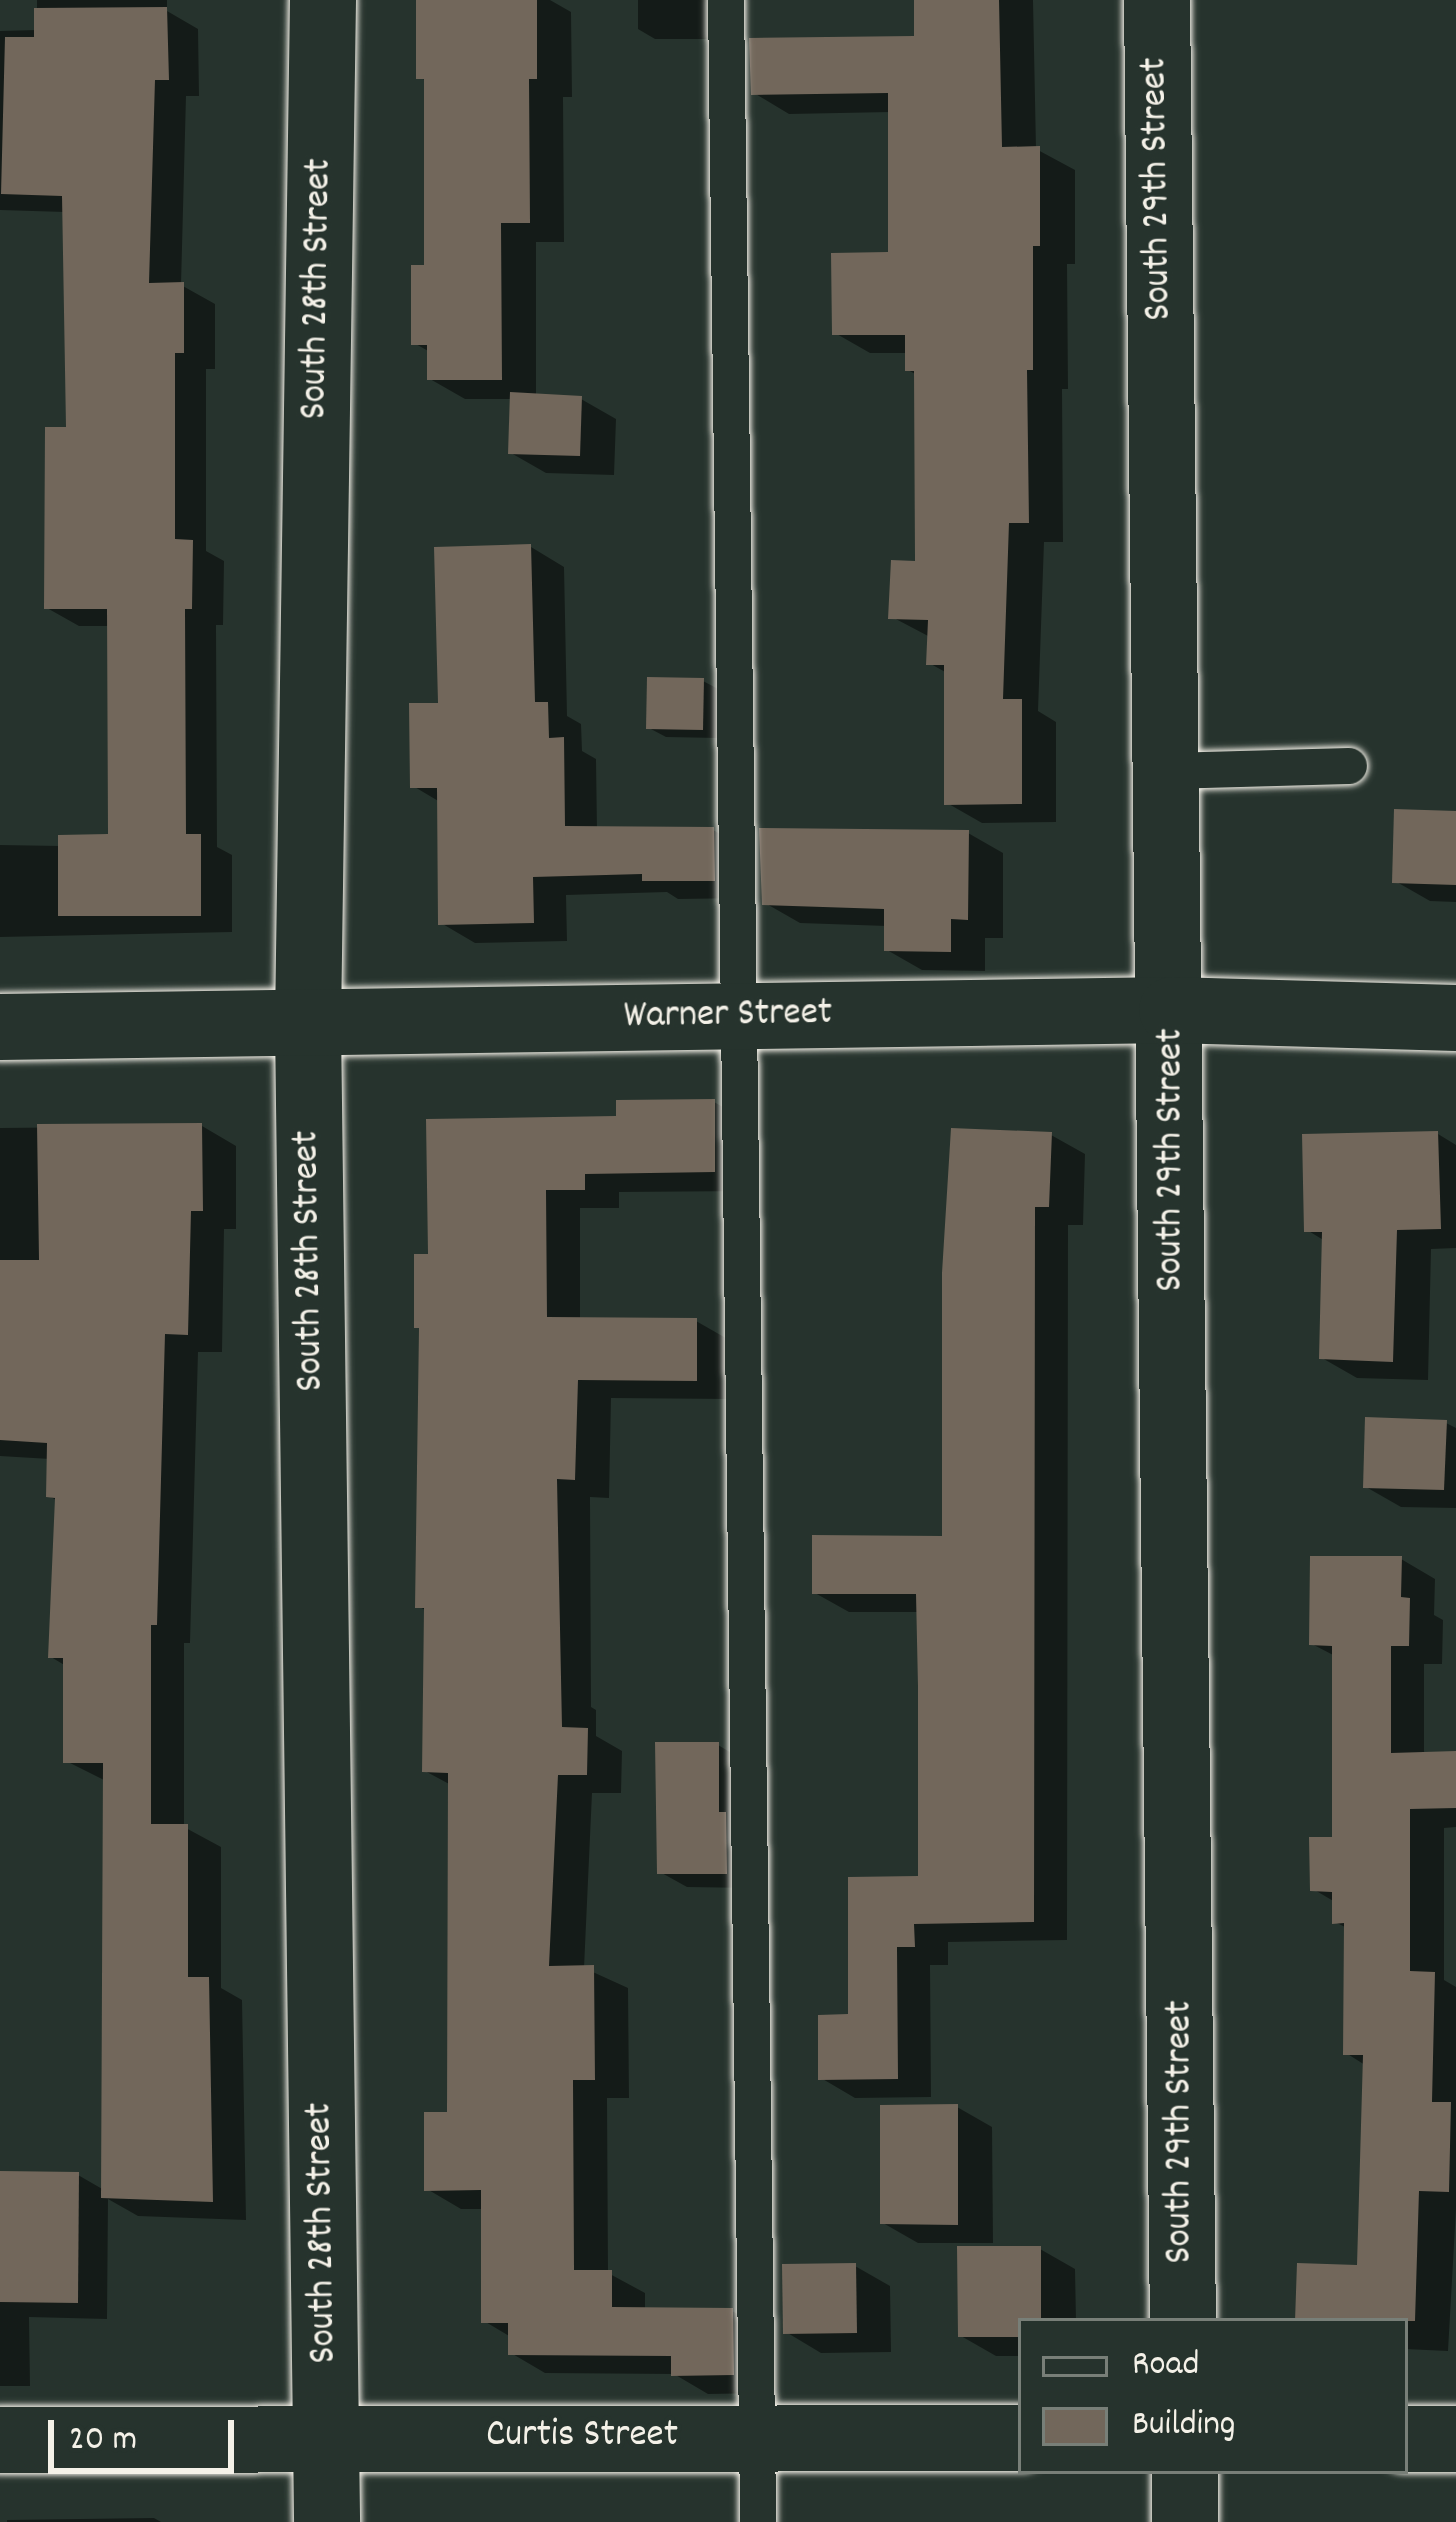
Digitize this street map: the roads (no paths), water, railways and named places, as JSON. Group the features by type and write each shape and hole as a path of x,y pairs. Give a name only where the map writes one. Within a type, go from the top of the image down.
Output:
{"street":[{"name":"South 28th Street","path":"323,0 308,1025 327,2522"},
{"name":"South 29th Street","path":"1156,0 1172,1010 1183,2318"},
{"name":"Warner Street","path":"0,1027 1172,1010 1456,1018"},
{"name":"Curtis Street","path":"0,2440 1018,2438"},
{"path":"1408,2439 1456,2439"},
{"path":"1185,2474 1185,2522"}],"lane":[{"path":"726,0 758,2522"},
{"path":"1168,771 1349,766"}]}
